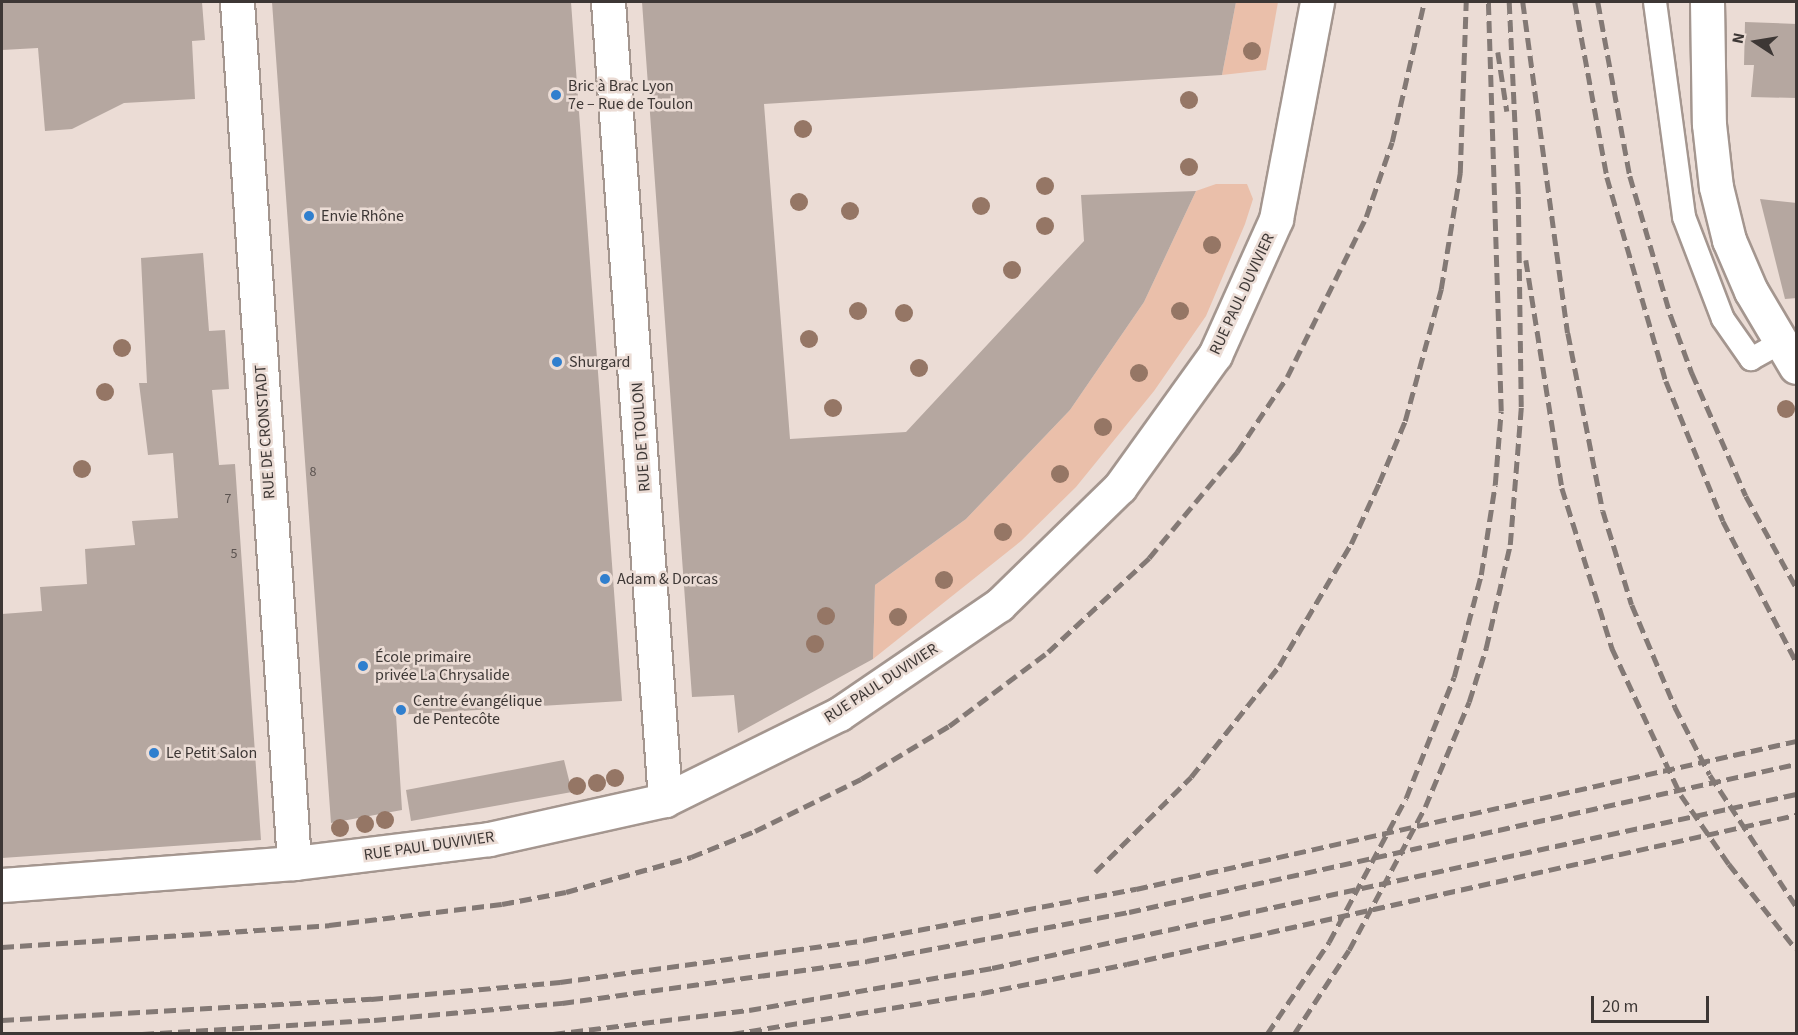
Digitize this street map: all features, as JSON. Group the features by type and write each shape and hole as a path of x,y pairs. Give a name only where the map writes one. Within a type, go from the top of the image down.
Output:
{"street":[{"name":"RUE DE CRONSTADT","path":"237,2 294,863"},
{"name":"RUE DE TOULON","path":"608,2 665,800"},
{"name":"RUE PAUL DUVIVIER","path":"2,885 294,863 489,839 665,800 839,714 999,605 1120,487 1215,355 1276,219 1317,2"},
{"path":"1707,2 1709,124 1716,187 1729,240 1788,355"}],"lane":[{"path":"1655,2 1684,217 1723,319 1751,359 1788,355"}],"shaded area":[{"path":"1236,2 1278,2 1266,70 1222,75"},
{"path":"1216,184 1247,184 1253,199 1245,224 1206,316 1154,391 1076,487 1021,541 873,659 875,585 966,519 1070,410 1144,302 1196,191"}],"building":[{"path":"2,2 202,2 205,40 192,41 195,99 124,103 72,129 45,131 38,48 2,50"},
{"path":"272,2 571,2 622,701 396,715 402,810 331,823"},
{"path":"642,2 1236,2 1222,75 764,104 790,439 906,432 1084,241 1081,195 1196,191 1144,302 1070,410 966,519 875,585 873,659 738,733 734,695 692,697"},
{"path":"1745,22 1797,24 1797,98 1751,97 1754,65 1744,65"},
{"path":"1760,199 1797,203 1797,298 1785,299"},
{"path":"203,253 209,331 225,330 229,389 212,390 219,465 235,464 261,840 2,858 2,614 42,611 40,587 87,584 85,549 135,545 132,521 178,518 173,453 148,455 139,383 147,383 141,258"},
{"path":"564,760 572,792 411,821 406,790"}],"railway":[{"path":"2,947 329,925 502,904 566,892 691,857 755,831 861,779 949,726 1048,652 1149,558 1237,452 1287,377 1366,217 1392,142 1424,2"},
{"path":"1095,872 1191,777 1279,666 1351,544 1379,483 1405,421 1441,289 1460,173 1466,2"},
{"path":"1267,1034 1329,942 1406,798 1454,677 1481,575 1495,485 1501,411 1488,2"},
{"path":"1294,1034 1349,950 1425,807 1469,702 1486,648 1510,545 1521,407 1518,194 1509,2"},
{"path":"1523,2 1568,333 1603,511 1632,605 1675,707 1710,775 1796,906"},
{"path":"1575,2 1607,177 1666,381 1723,521 1796,661"},
{"path":"1598,2 1630,176 1671,316 1692,373 1746,496 1796,587"},
{"path":"1498,52 1507,111"},
{"path":"1526,260 1562,488 1612,648 1681,795 1729,864 1796,949"},
{"path":"2,1020 371,999 560,982 865,940 1136,889 1796,741"},
{"path":"142,1034 374,1020 562,1003 867,961 1129,912 1796,764"},
{"path":"553,1034 749,1010 992,968 1796,794"},
{"path":"732,1034 982,993 1127,964 1796,815"}],"place":[{"name":"Bric à Brac Lyon 7e – Rue de Toulon","path":"556,95"},
{"name":"Envie Rhône","path":"309,216"},
{"name":"Shurgard","path":"557,362"},
{"name":"Adam & Dorcas","path":"605,579"},
{"name":"École primaire privée La Chrysalide","path":"363,666"},
{"name":"Centre évangélique de Pentecôte","path":"401,710"},
{"name":"Le Petit Salon","path":"154,753"}]}
